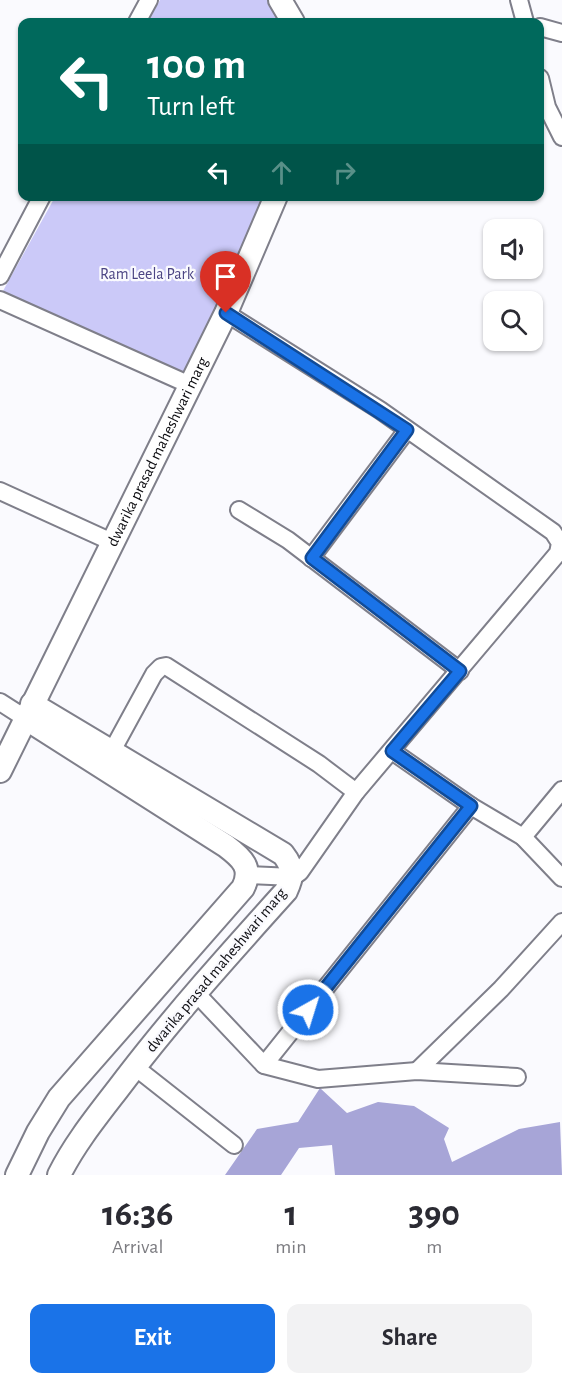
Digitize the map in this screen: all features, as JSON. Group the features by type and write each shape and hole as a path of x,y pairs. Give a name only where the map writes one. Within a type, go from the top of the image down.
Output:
{"street":[{"path":"138,18 149,0"},
{"path":"280,0 291,18"},
{"path":"519,0 524,18"},
{"path":"544,28 562,33"},
{"path":"544,92 562,137"},
{"path":"0,276 39,201"},
{"name":"dwarika prasad maheshwari marg","path":"0,771 226,313 274,201"},
{"path":"0,300 190,385"},
{"path":"0,702 29,711 226,846 242,859 247,875 292,877 300,872 356,792 558,553 560,543 553,532 407,430 226,313"},
{"path":"312,558 407,430"},
{"path":"0,491 112,542"},
{"path":"239,510 312,558 460,671"},
{"path":"112,751 154,674 161,667 166,666 319,764 356,792"},
{"name":"dwarika prasad maheshwari marg","path":"29,711 112,751 283,854 291,866 292,877 286,891 195,992 135,1066 73,1147 59,1175"},
{"path":"392,751 471,806 523,837 562,878"},
{"path":"523,837 562,790"},
{"path":"264,1065 471,806"},
{"name":"dwarika prasad maheshwari marg","path":"16,1175 59,1098 243,888 247,875"},
{"path":"417,1071 501,989 562,922"},
{"path":"195,992 264,1065 318,1078 417,1071 517,1077"},
{"path":"135,1066 234,1145"}],"green space":[{"path":"160,0 269,0 285,18 150,18"},
{"name":"Ram Leela Park","path":"53,201 270,201 184,374 3,291"}],"shaded area":[{"path":"320,1088 347,1113 378,1102 414,1106 449,1128 444,1139 452,1162 519,1129 560,1122 562,1175 335,1175 332,1145 299,1148 281,1175 225,1175 257,1129 298,1122"}],"route":[{"path":"226,313 380,410 407,430 312,558 460,671 392,751 471,806 308,1010"}]}
